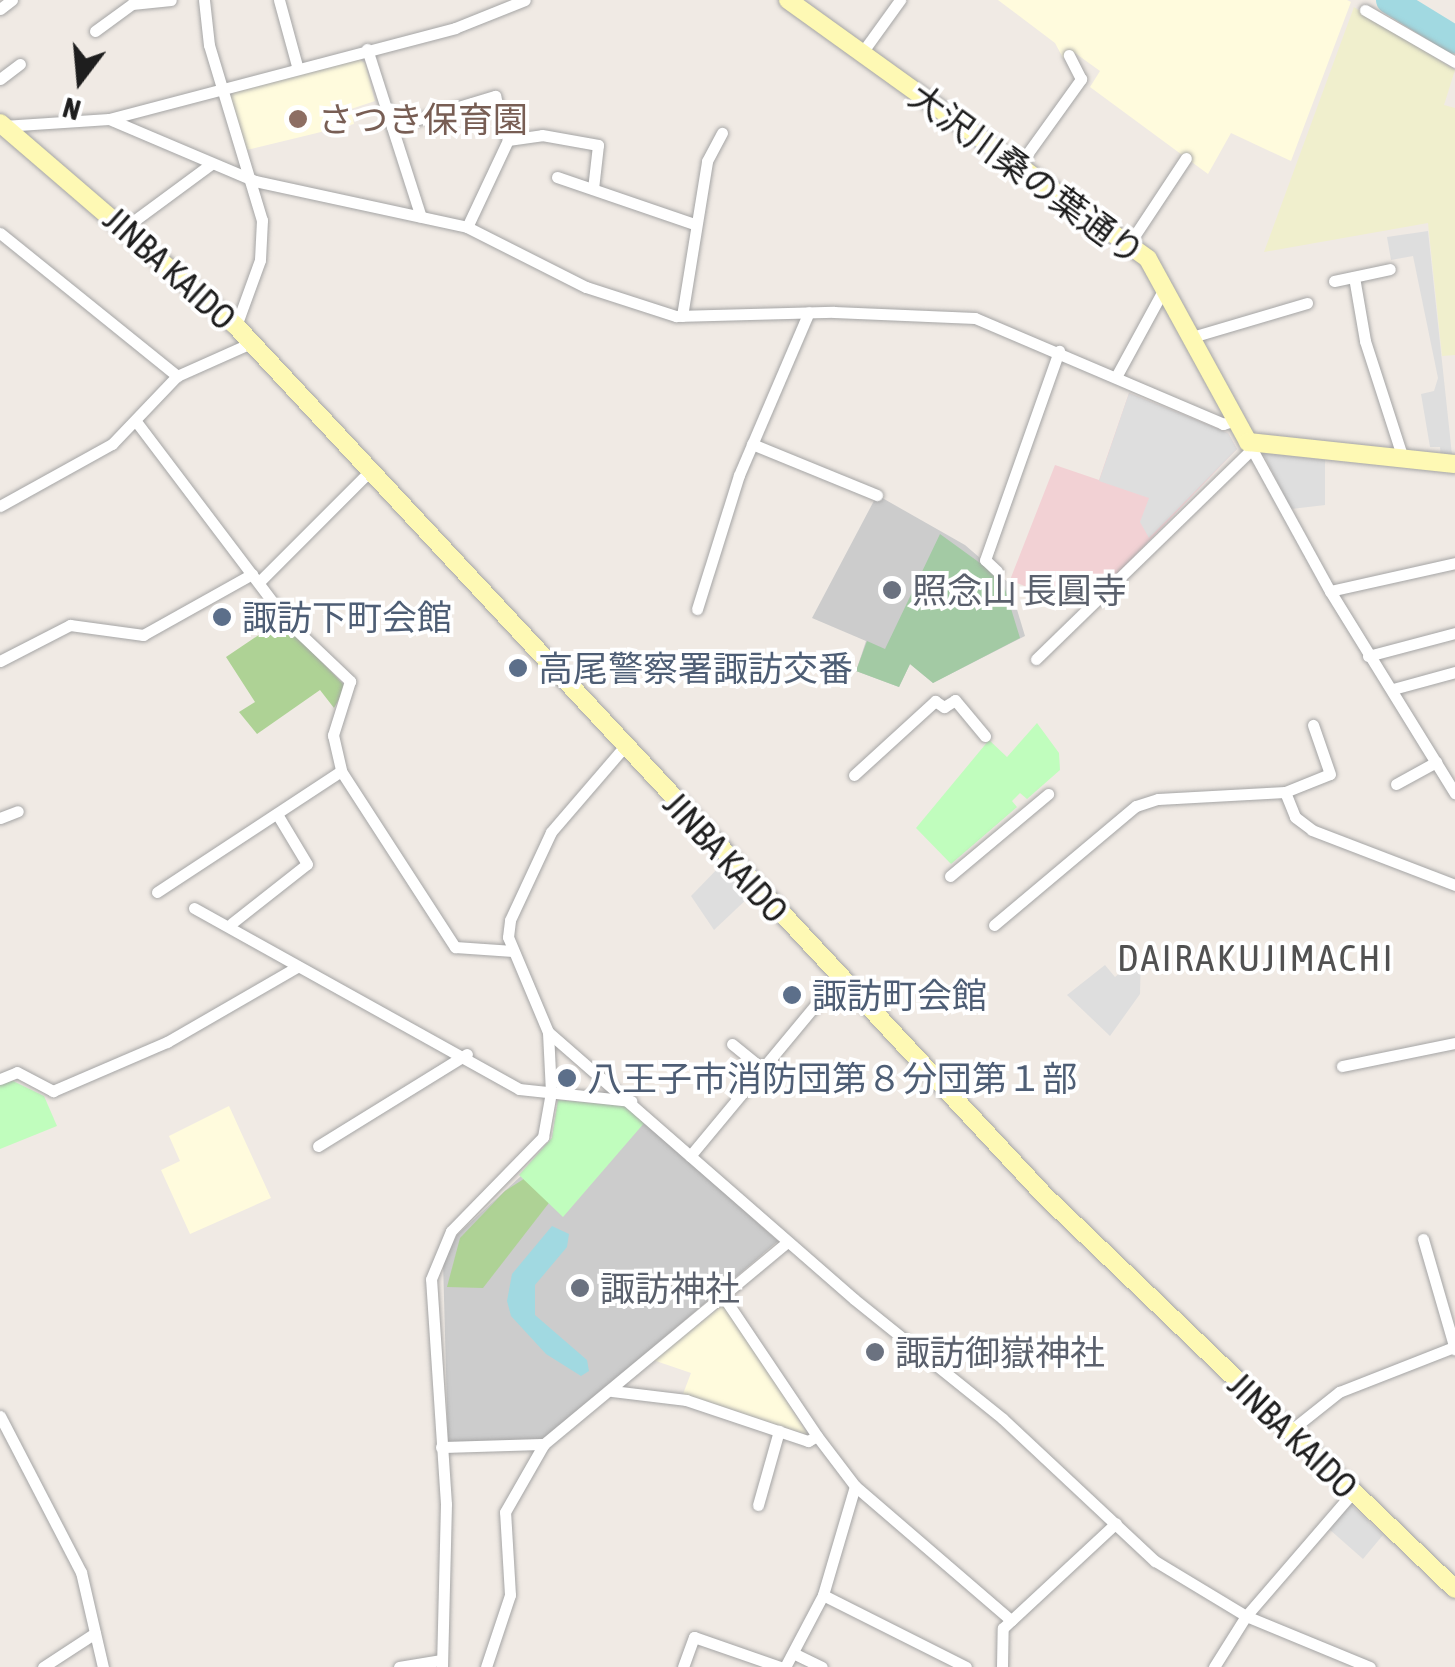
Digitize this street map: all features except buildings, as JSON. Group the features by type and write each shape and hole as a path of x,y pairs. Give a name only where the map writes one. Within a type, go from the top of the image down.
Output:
{"main road":[{"name":"大沢川桑の葉通り","path":"788,0 1129,244 1166,286 1250,445"},
{"name":"JINBA KAIDO","path":"2,124 127,226 236,326 838,978 1044,1195 1455,1588"},
{"path":"1250,445 1455,464"}],"street":[{"path":"0,9 12,0"},
{"path":"95,31 132,4 170,0"},
{"path":"204,0 223,85 255,182 260,260 236,326"},
{"path":"279,0 297,66"},
{"path":"2,124 110,119 223,85 456,28 524,0"},
{"path":"861,54 900,0"},
{"path":"1365,10 1455,62"},
{"path":"367,50 421,216"},
{"path":"1020,164 1081,79 1070,55"},
{"path":"0,79 20,64"},
{"path":"392,127 495,96 508,140 467,227"},
{"path":"110,119 255,182 467,227 586,287 682,316 809,312 974,318 1117,375 1223,424 1235,420"},
{"path":"682,316 707,161 722,134"},
{"path":"508,140 542,135 598,145 593,189"},
{"path":"1129,244 1186,158"},
{"path":"127,226 211,164"},
{"path":"556,177 694,224"},
{"path":"0,233 177,376"},
{"path":"1334,280 1390,269"},
{"path":"1354,276 1365,341 1403,458"},
{"path":"1117,375 1166,286"},
{"path":"1192,337 1307,303"},
{"path":"697,609 752,444 809,312"},
{"path":"0,506 138,424 177,376 252,343"},
{"path":"997,571 985,560 1059,351"},
{"path":"138,424 288,622 350,681 333,735 341,771 455,947 513,951"},
{"path":"752,444 877,495"},
{"path":"1036,659 1250,445 1368,656 1455,793"},
{"path":"0,660 70,624 143,635 256,578 370,472"},
{"path":"1330,591 1455,564"},
{"path":"1368,656 1455,633"},
{"path":"1393,690 1455,672"},
{"path":"854,775 936,701 944,707 954,700 985,736"},
{"path":"994,925 1136,806 1158,798 1285,792 1330,774 1312,724"},
{"path":"399,1667 442,1664 446,1561 431,1279 451,1230 543,1138 551,1092 548,1032 513,951 510,920 539,854 624,747"},
{"path":"1396,784 1436,762"},
{"path":"158,892 341,771"},
{"path":"1285,792 1295,817 1312,830 1455,886"},
{"path":"950,876 1048,794"},
{"path":"0,818 18,811"},
{"path":"232,923 307,864 277,814"},
{"path":"194,908 232,923 297,967 467,1054 519,1089 630,1101"},
{"path":"0,1078 17,1072 53,1091 168,1042 297,967"},
{"path":"690,1156 838,978"},
{"path":"548,1032 787,1242 1003,1419 1194,1590 1370,1667"},
{"path":"732,1044 763,1068"},
{"path":"1342,1066 1455,1044"},
{"path":"318,1146 467,1054"},
{"path":"1290,1431 1339,1392 1454,1348 1423,1238"},
{"path":"486,1667 510,1595 506,1512 544,1444 725,1299 787,1242"},
{"path":"725,1299 817,1436 856,1486 1011,1620"},
{"path":"612,1391 686,1400 808,1442 817,1436"},
{"path":"0,1416 81,1572 104,1667"},
{"path":"758,1505 779,1431"},
{"path":"440,1448 544,1444"},
{"path":"682,1667 694,1637 782,1667 823,1595 856,1486"},
{"path":"1214,1667 1246,1616 1353,1492"},
{"path":"1002,1667 1004,1628 1116,1523"},
{"path":"823,1595 966,1667"},
{"path":"43,1667 96,1633"},
{"path":"793,1653 822,1667"}],"shaded area":[{"path":"998,0 1351,2 1291,161 1231,133 1208,174 1090,87 1100,71 1075,53 1063,58 1055,43"},
{"path":"355,57 365,63 375,101 351,109 354,124 247,150 230,96 236,89"},
{"path":"1428,231 1453,464 1441,463 1440,447 1430,447 1421,394 1434,391 1438,378 1413,256 1391,260 1387,237"},
{"path":"1129,393 1228,433 1237,449 1083,610 1010,580 1055,465 1099,480"},
{"path":"1129,393 1228,433 1237,449 1149,538 1140,522 1149,498 1099,481"},
{"path":"1263,453 1325,460 1325,505 1291,509"},
{"path":"877,495 965,545 1009,583 1025,636 933,683 910,664 899,687 856,671 866,641 812,618"},
{"path":"722,864 751,895 714,930 691,896"},
{"path":"1141,955 1140,994 1110,1036 1067,995 1105,965 1115,977"},
{"path":"558,1100 627,1106 778,1241 544,1440 448,1443 443,1262 457,1235 534,1164 552,1138"},
{"path":"229,1106 271,1198 190,1234 161,1170 180,1161 169,1136"},
{"path":"724,1304 808,1435 683,1394 691,1373 653,1360"},
{"path":"1350,1504 1383,1535 1363,1559 1329,1529"}],"green space":[{"path":"1354,7 1455,70 1444,105 1455,108 1455,355 1442,356 1428,223 1264,252"},
{"path":"940,534 1002,579 1020,638 933,683 910,664 899,687 856,671 867,641 885,649"},
{"path":"281,620 346,687 334,708 320,690 257,734 239,712 255,702 226,657"},
{"path":"1037,723 1059,753 1060,770 1027,799 1020,793 1012,801 1017,807 951,864 916,828 989,740 1007,757"},
{"path":"11,1080 44,1096 57,1126 0,1149 0,1084"},
{"path":"558,1100 627,1106 645,1122 563,1217 519,1175 552,1138"},
{"path":"530,1175 552,1199 483,1288 447,1287 460,1238 505,1191"}],"water":[{"path":"552,1226 569,1234 567,1247 535,1285 535,1315 587,1360 589,1371 581,1376 546,1354 511,1316 507,1301 512,1274"}],"waterway":[{"path":"1390,0 1455,40"}],"place":[{"name":"さつき保育園","path":"298,119"},
{"name":"照念山 長圓寺","path":"892,590"},
{"name":"諏訪下町会館","path":"222,617"},
{"name":"高尾警察署諏訪交番","path":"518,668"},
{"name":"諏訪町会館","path":"792,995"},
{"name":"八王子市消防団第８分団第１部","path":"567,1078"},
{"name":"諏訪神社","path":"580,1288"},
{"name":"諏訪御嶽神社","path":"875,1352"}],"district":[{"name":"DAIRAKUJIMACHI","path":"1256,958"}]}
